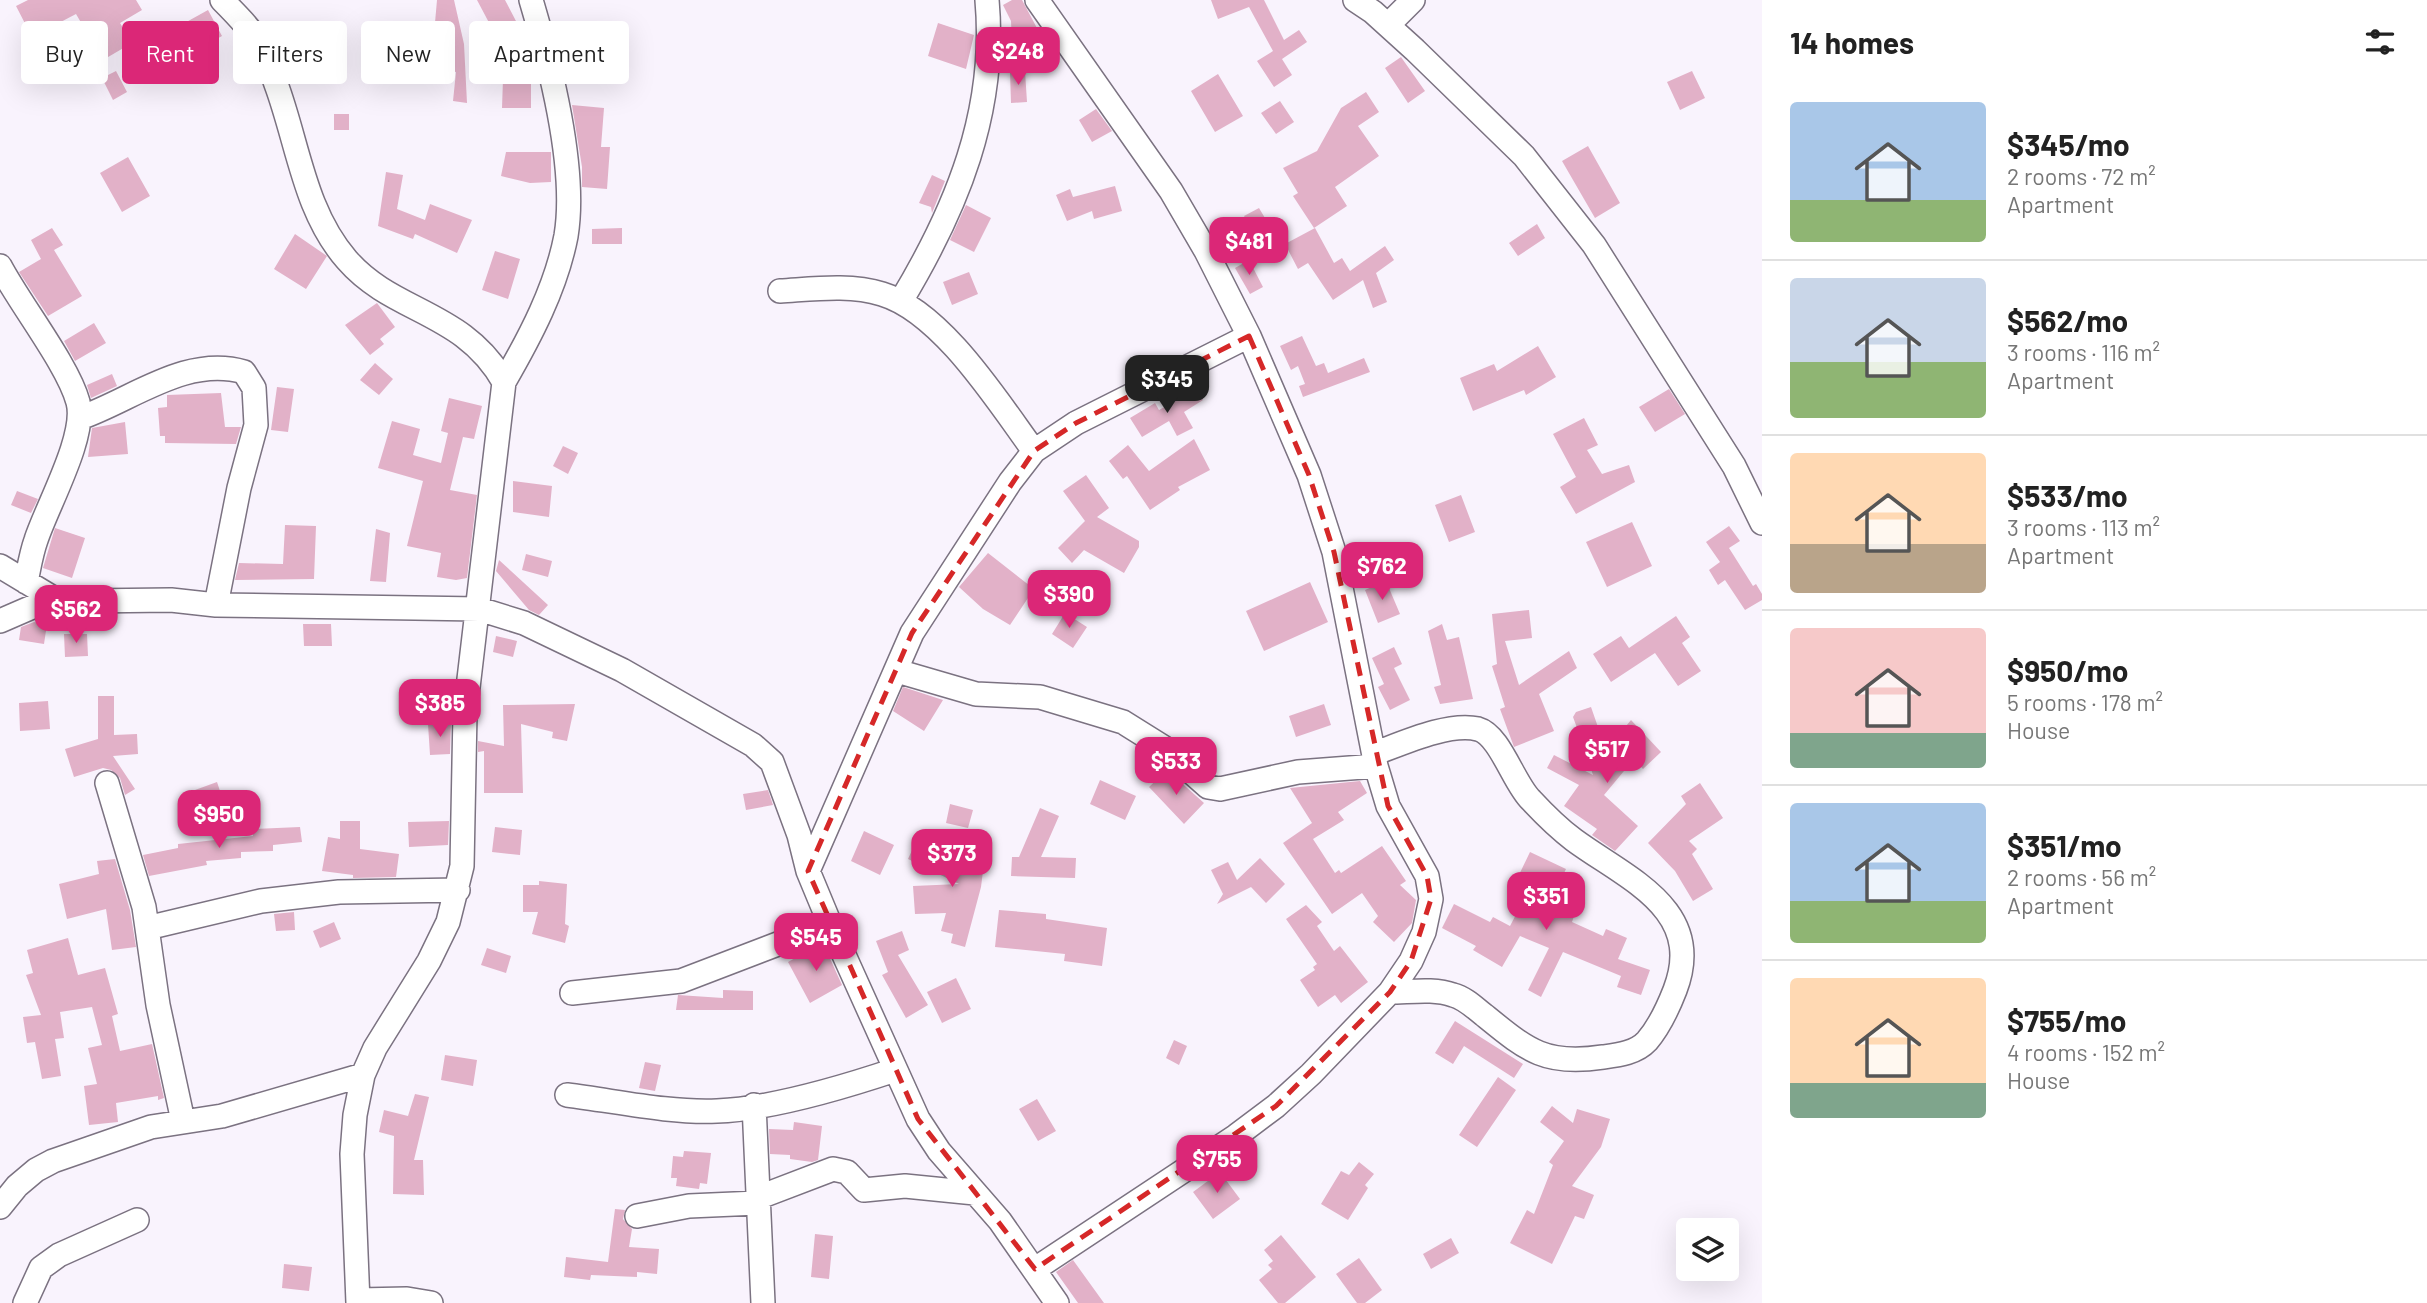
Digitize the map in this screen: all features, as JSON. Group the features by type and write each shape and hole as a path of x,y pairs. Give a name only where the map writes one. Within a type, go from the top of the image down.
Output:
{"street":[{"path":"222,0 261,46 282,101 315,210 347,261 368,278 409,304 449,324 475,344 492,362 503,382"},
{"path":"431,1303 407,1299 358,1301 354,1257 352,1154 355,1115 363,1075 375,1048 429,961 448,922 458,890 465,843 465,713 503,382 537,320 553,281 565,237 569,204 556,109 531,0"},
{"path":"901,301 940,231 971,153 988,84 990,41 987,0"},
{"path":"1035,1269 1276,1106 1390,992 1411,961 1424,932 1431,899 1427,876 1388,806 1349,640 1345,600 1334,552 1309,475 1249,336 1171,191 1037,0"},
{"path":"1354,0 1388,25 1524,156 1594,245 1734,466 1762,523"},
{"path":"1388,25 1413,0"},
{"path":"0,266 74,390 80,418 64,470 35,541 26,582"},
{"path":"780,291 845,288 881,293 901,301 950,342 978,374 1034,451"},
{"path":"808,871 912,633 1010,482 1034,451 1076,423 1249,336"},
{"path":"80,418 196,369 225,367 243,372 254,388 256,425 239,488 215,605"},
{"path":"0,566 53,598 85,601 171,600 215,605 479,609 524,623 622,670 753,745 772,762 799,835 808,871 918,1119 939,1151 1035,1269 1057,1303"},
{"path":"0,621 53,598"},
{"path":"897,671 976,694 1040,697 1123,722 1163,747 1208,787 1220,789 1376,759 1426,735 1459,728 1479,729 1493,739 1527,797 1573,839 1640,884 1664,909 1681,936 1679,978 1665,1013 1646,1043 1630,1052 1588,1059 1547,1058 1524,1046 1453,994 1390,992"},
{"path":"107,783 144,907 158,1006 183,1121"},
{"path":"147,928 261,901 339,892 458,890"},
{"path":"572,993 681,981 830,924"},
{"path":"567,1095 692,1111 717,1111 844,1087 895,1070"},
{"path":"0,1207 17,1186 53,1161 152,1127 233,1113 363,1075"},
{"path":"754,1105 763,1303"},
{"path":"637,1216 689,1206 757,1200 833,1169 847,1172 864,1190 905,1186 975,1193"},
{"path":"25,1303 41,1268 59,1255 137,1220"}],"highlighted area":[{"path":"1249,336 1309,475 1334,552 1388,806 1427,876 1431,899 1411,961 1390,992 1276,1106 1035,1269 918,1119 808,871 912,633 1034,451 1076,423"}],"building":[{"path":"28,0 136,0 142,10 120,23 122,49 108,57 108,21 80,21 76,14 63,21 24,21 16,6"},
{"path":"437,0 454,0 464,44 467,103 453,101 456,72 455,21 435,21"},
{"path":"477,0 505,0 516,21 488,21"},
{"path":"1012,0 1022,0 1038,30 1039,51 1018,52 1018,43 1012,43 1011,21 1003,5"},
{"path":"1211,0 1264,0 1284,40 1299,30 1307,42 1282,59 1292,75 1274,87 1257,61 1273,51 1249,7 1218,19"},
{"path":"208,10 214,21 188,21"},
{"path":"938,23 974,35 966,69 928,56"},
{"path":"1401,57 1425,91 1408,103 1385,68"},
{"path":"116,71 127,92 113,100 105,84 108,84 108,75"},
{"path":"1025,71 1027,102 1011,103 1010,72"},
{"path":"1692,71 1705,98 1680,110 1667,82"},
{"path":"1218,74 1243,116 1215,132 1191,91"},
{"path":"503,84 531,84 531,108 502,108"},
{"path":"1366,92 1379,112 1358,126 1379,156 1335,187 1347,206 1314,228 1293,196 1298,193 1283,168 1317,151 1341,108"},
{"path":"1280,101 1294,122 1276,134 1261,113"},
{"path":"572,105 604,108 601,147 610,147 607,189 582,187 582,167"},
{"path":"1096,109 1112,131 1092,142 1079,120"},
{"path":"334,114 349,114 349,130 334,130"},
{"path":"1588,146 1620,203 1595,218 1562,161"},
{"path":"506,152 551,152 551,182 530,183 501,176"},
{"path":"128,157 150,196 122,212 100,173"},
{"path":"386,172 403,175 397,209 425,220 430,204 472,220 457,253 415,234 413,239 378,226"},
{"path":"932,175 945,181 932,213 931,207 919,203"},
{"path":"1115,186 1122,211 1094,219 1092,211 1067,221 1056,195 1070,189 1073,197"},
{"path":"966,205 991,218 974,252 950,240"},
{"path":"1259,208 1274,233 1258,241 1244,216"},
{"path":"1537,224 1545,238 1518,256 1509,243"},
{"path":"52,228 63,245 54,250 82,296 48,316 19,272 41,259 31,240"},
{"path":"622,228 622,244 592,244 592,229"},
{"path":"1315,228 1334,263 1342,258 1350,271 1385,246 1394,260 1376,273 1387,302 1373,308 1363,280 1333,300 1308,263 1298,269 1285,244"},
{"path":"295,234 327,256 306,289 274,269"},
{"path":"495,251 520,259 508,299 482,290"},
{"path":"1249,260 1263,287 1250,294 1235,268"},
{"path":"969,272 978,294 952,305 943,282"},
{"path":"377,303 395,327 380,339 384,344 370,355 345,325"},
{"path":"94,323 106,343 75,361 64,341"},
{"path":"1302,336 1316,366 1324,363 1328,373 1364,358 1370,372 1303,397 1299,386 1305,384 1298,366 1291,370 1280,346"},
{"path":"1538,346 1556,377 1526,395 1524,390 1473,411 1460,378 1494,364 1497,371"},
{"path":"375,363 393,379 379,395 360,380"},
{"path":"112,374 117,386 91,398 87,385"},
{"path":"277,387 294,389 288,432 271,430"},
{"path":"1197,389 1203,400 1184,412 1193,428 1177,436 1169,421 1142,437 1130,418 1155,403 1159,410"},
{"path":"1669,389 1685,414 1655,432 1639,407"},
{"path":"221,393 225,427 241,427 236,444 165,443 165,436 160,436 158,408 167,407 167,395"},
{"path":"449,398 482,406 474,439 463,437 450,490 477,495 467,578 456,580 437,577 441,553 407,546 423,481 378,468 392,421 420,429 413,455 441,463 448,433 441,431"},
{"path":"1584,418 1598,445 1587,450 1602,474 1629,465 1635,482 1576,514 1560,487 1576,477 1553,434"},
{"path":"125,422 128,454 88,457 92,428"},
{"path":"1194,439 1210,470 1178,487 1180,490 1150,510 1127,476 1123,479 1109,461 1128,445 1149,471"},
{"path":"563,446 578,453 568,474 553,466"},
{"path":"1086,475 1109,508 1097,517 1139,541 1139,547 1124,573 1084,550 1072,563 1058,548 1085,521 1063,491"},
{"path":"513,481 552,486 549,517 513,512"},
{"path":"17,491 38,499 31,513 11,505"},
{"path":"1461,495 1475,532 1449,542 1435,505"},
{"path":"1632,522 1652,566 1607,587 1586,542"},
{"path":"285,525 316,526 314,579 235,580 239,563 283,564"},
{"path":"1729,526 1740,541 1729,548 1753,586 1756,584 1762,594 1762,600 1745,610 1725,580 1718,585 1709,570 1720,562 1706,542"},
{"path":"55,528 85,538 72,578 43,568"},
{"path":"376,529 390,533 386,582 370,581"},
{"path":"988,553 1034,589 1010,625 983,609 959,587"},
{"path":"526,554 552,561 548,577 522,570"},
{"path":"499,560 548,605 539,615 529,610 496,571"},
{"path":"1386,581 1400,614 1378,623 1365,590"},
{"path":"1310,582 1328,622 1264,651 1246,611"},
{"path":"1529,610 1532,638 1505,641 1519,685 1569,651 1577,668 1539,694 1554,731 1514,747 1500,709 1505,707 1492,666 1497,664 1492,614"},
{"path":"1065,613 1087,627 1073,648 1052,634"},
{"path":"1676,616 1690,637 1682,643 1701,671 1678,686 1655,653 1611,682 1593,654 1621,636 1629,648"},
{"path":"34,622 47,624 44,644 19,640 21,627"},
{"path":"303,624 331,624 332,646 304,646"},
{"path":"1442,624 1447,640 1459,637 1473,699 1440,704 1434,687 1441,685 1428,631"},
{"path":"64,634 87,634 88,656 65,657"},
{"path":"496,636 517,641 513,657 493,652"},
{"path":"1394,647 1402,664 1394,668 1410,700 1390,710 1378,687 1384,684 1372,658"},
{"path":"903,687 943,700 924,731 893,711"},
{"path":"98,696 114,696 114,735 137,734 138,754 113,756 135,789 125,795 120,778 111,770 103,768 74,777 65,749 98,739"},
{"path":"48,701 50,729 20,731 19,703"},
{"path":"575,704 567,741 552,738 553,732 521,724 523,793 484,793 484,751 478,752 478,741 504,746 503,705"},
{"path":"1324,704 1331,725 1296,737 1289,716"},
{"path":"1591,707 1599,730 1580,736 1573,717 1576,712"},
{"path":"1631,720 1661,752 1643,769 1634,759 1604,795 1638,826 1615,851 1592,835 1597,829 1564,806 1579,785 1547,768 1554,755 1593,775 1591,769"},
{"path":"451,723 450,754 430,755 428,724"},
{"path":"1167,770 1204,803 1184,824 1149,787"},
{"path":"1100,780 1136,796 1125,820 1090,804"},
{"path":"1360,781 1367,793 1338,812 1344,820 1313,839 1335,873 1339,870 1341,873 1382,846 1406,881 1400,885 1416,900 1412,923 1394,942 1373,922 1378,916 1362,893 1332,914 1283,843 1312,823 1290,788"},
{"path":"217,782 224,803 201,810 195,790"},
{"path":"1700,783 1723,818 1689,841 1697,849 1692,854 1713,889 1693,901 1675,871 1648,843 1686,804 1681,796"},
{"path":"768,790 773,805 746,810 743,794"},
{"path":"950,804 973,810 968,828 946,823"},
{"path":"1040,808 1059,816 1041,857 1076,858 1075,878 1011,876 1012,857 1019,857"},
{"path":"340,821 360,821 360,849 399,854 396,877 353,878 353,875 322,871 328,837 340,839"},
{"path":"449,821 448,845 409,847 408,822"},
{"path":"300,827 302,842 273,845 273,851 241,852 241,858 206,861 207,865 149,876 143,855 178,848 178,844 253,836 252,829"},
{"path":"495,827 522,830 520,855 492,852"},
{"path":"864,831 894,845 880,875 851,861"},
{"path":"961,843 986,847 981,887 965,947 951,943 953,934 941,931 946,913 915,914 913,886 959,884 908,859 914,846 957,866"},
{"path":"1530,852 1566,869 1548,906 1574,916 1572,922 1603,936 1606,929 1627,938 1618,959 1650,970 1641,995 1617,987 1621,976 1563,952 1541,997 1528,990 1549,948 1520,936 1502,967 1473,950 1476,946 1442,928 1454,904 1490,922 1493,917 1510,926 1531,886 1517,879"},
{"path":"1260,858 1285,884 1266,903 1251,887 1217,904 1223,894 1211,870 1228,862 1237,880"},
{"path":"115,859 130,910 136,947 112,950 106,909 67,919 59,884 99,874 97,861"},
{"path":"539,881 567,884 565,924 569,926 565,943 532,934 538,912 523,912 523,885 539,885"},
{"path":"1306,905 1322,922 1317,926 1334,951 1340,946 1368,982 1341,1003 1335,995 1318,1007 1300,980 1315,970 1313,967 1317,964 1286,919"},
{"path":"999,910 1046,914 1046,919 1107,928 1102,966 1064,961 1065,954 995,947"},
{"path":"294,912 295,930 276,931 274,914"},
{"path":"334,922 341,939 320,948 313,931"},
{"path":"902,931 909,950 898,955 928,1005 906,1018 882,975 888,972 876,941"},
{"path":"68,938 78,975 105,968 118,1014 112,1016 120,1051 152,1044 164,1098 158,1100 158,1096 116,1103 118,1122 89,1125 84,1086 97,1084 88,1048 102,1045 92,1007 60,1012 64,1038 55,1039 61,1076 42,1079 35,1042 27,1043 23,1017 41,1015 26,975 33,973 27,950"},
{"path":"823,943 842,985 810,1003 788,962"},
{"path":"487,948 511,956 506,973 481,965"},
{"path":"956,978 971,1009 942,1023 927,992"},
{"path":"723,990 753,991 753,1010 676,1010 678,995 723,998"},
{"path":"1455,1021 1523,1064 1514,1078 1464,1046 1453,1064 1435,1053"},
{"path":"1174,1040 1187,1046 1179,1065 1166,1058"},
{"path":"445,1055 477,1060 473,1086 441,1080"},
{"path":"645,1062 661,1065 655,1091 639,1088"},
{"path":"1498,1077 1516,1090 1477,1147 1459,1135"},
{"path":"415,1094 429,1097 414,1160 423,1160 424,1195 393,1194 394,1136 379,1132 384,1110 408,1116"},
{"path":"1037,1099 1056,1131 1038,1141 1019,1109"},
{"path":"1552,1106 1573,1123 1577,1109 1610,1119 1601,1147 1572,1186 1594,1195 1584,1219 1575,1216 1552,1264 1510,1243 1527,1210 1534,1214 1553,1165 1549,1162 1564,1141 1540,1122"},
{"path":"794,1122 822,1126 818,1160 812,1162 790,1159 790,1155 770,1154 769,1129 793,1130"},
{"path":"684,1151 711,1153 707,1184 700,1183 699,1189 676,1186 677,1178 671,1178 673,1156 683,1157"},
{"path":"1359,1162 1374,1174 1365,1185 1368,1188 1348,1220 1321,1204 1341,1171 1349,1175"},
{"path":"1220,1172 1240,1199 1213,1219 1193,1192"},
{"path":"615,1209 625,1210 623,1219 632,1229 629,1247 659,1249 657,1274 637,1272 637,1277 591,1275 590,1280 564,1277 566,1257 608,1262"},
{"path":"815,1234 833,1236 829,1279 811,1277"},
{"path":"1281,1235 1316,1277 1285,1303 1278,1303 1259,1280 1272,1269 1268,1265 1273,1261 1264,1250"},
{"path":"1451,1238 1459,1253 1431,1269 1423,1254"},
{"path":"1359,1258 1382,1290 1365,1303 1357,1303 1336,1274"},
{"path":"1073,1260 1104,1303 1078,1303 1056,1272"},
{"path":"284,1264 312,1267 309,1291 282,1288"}]}
